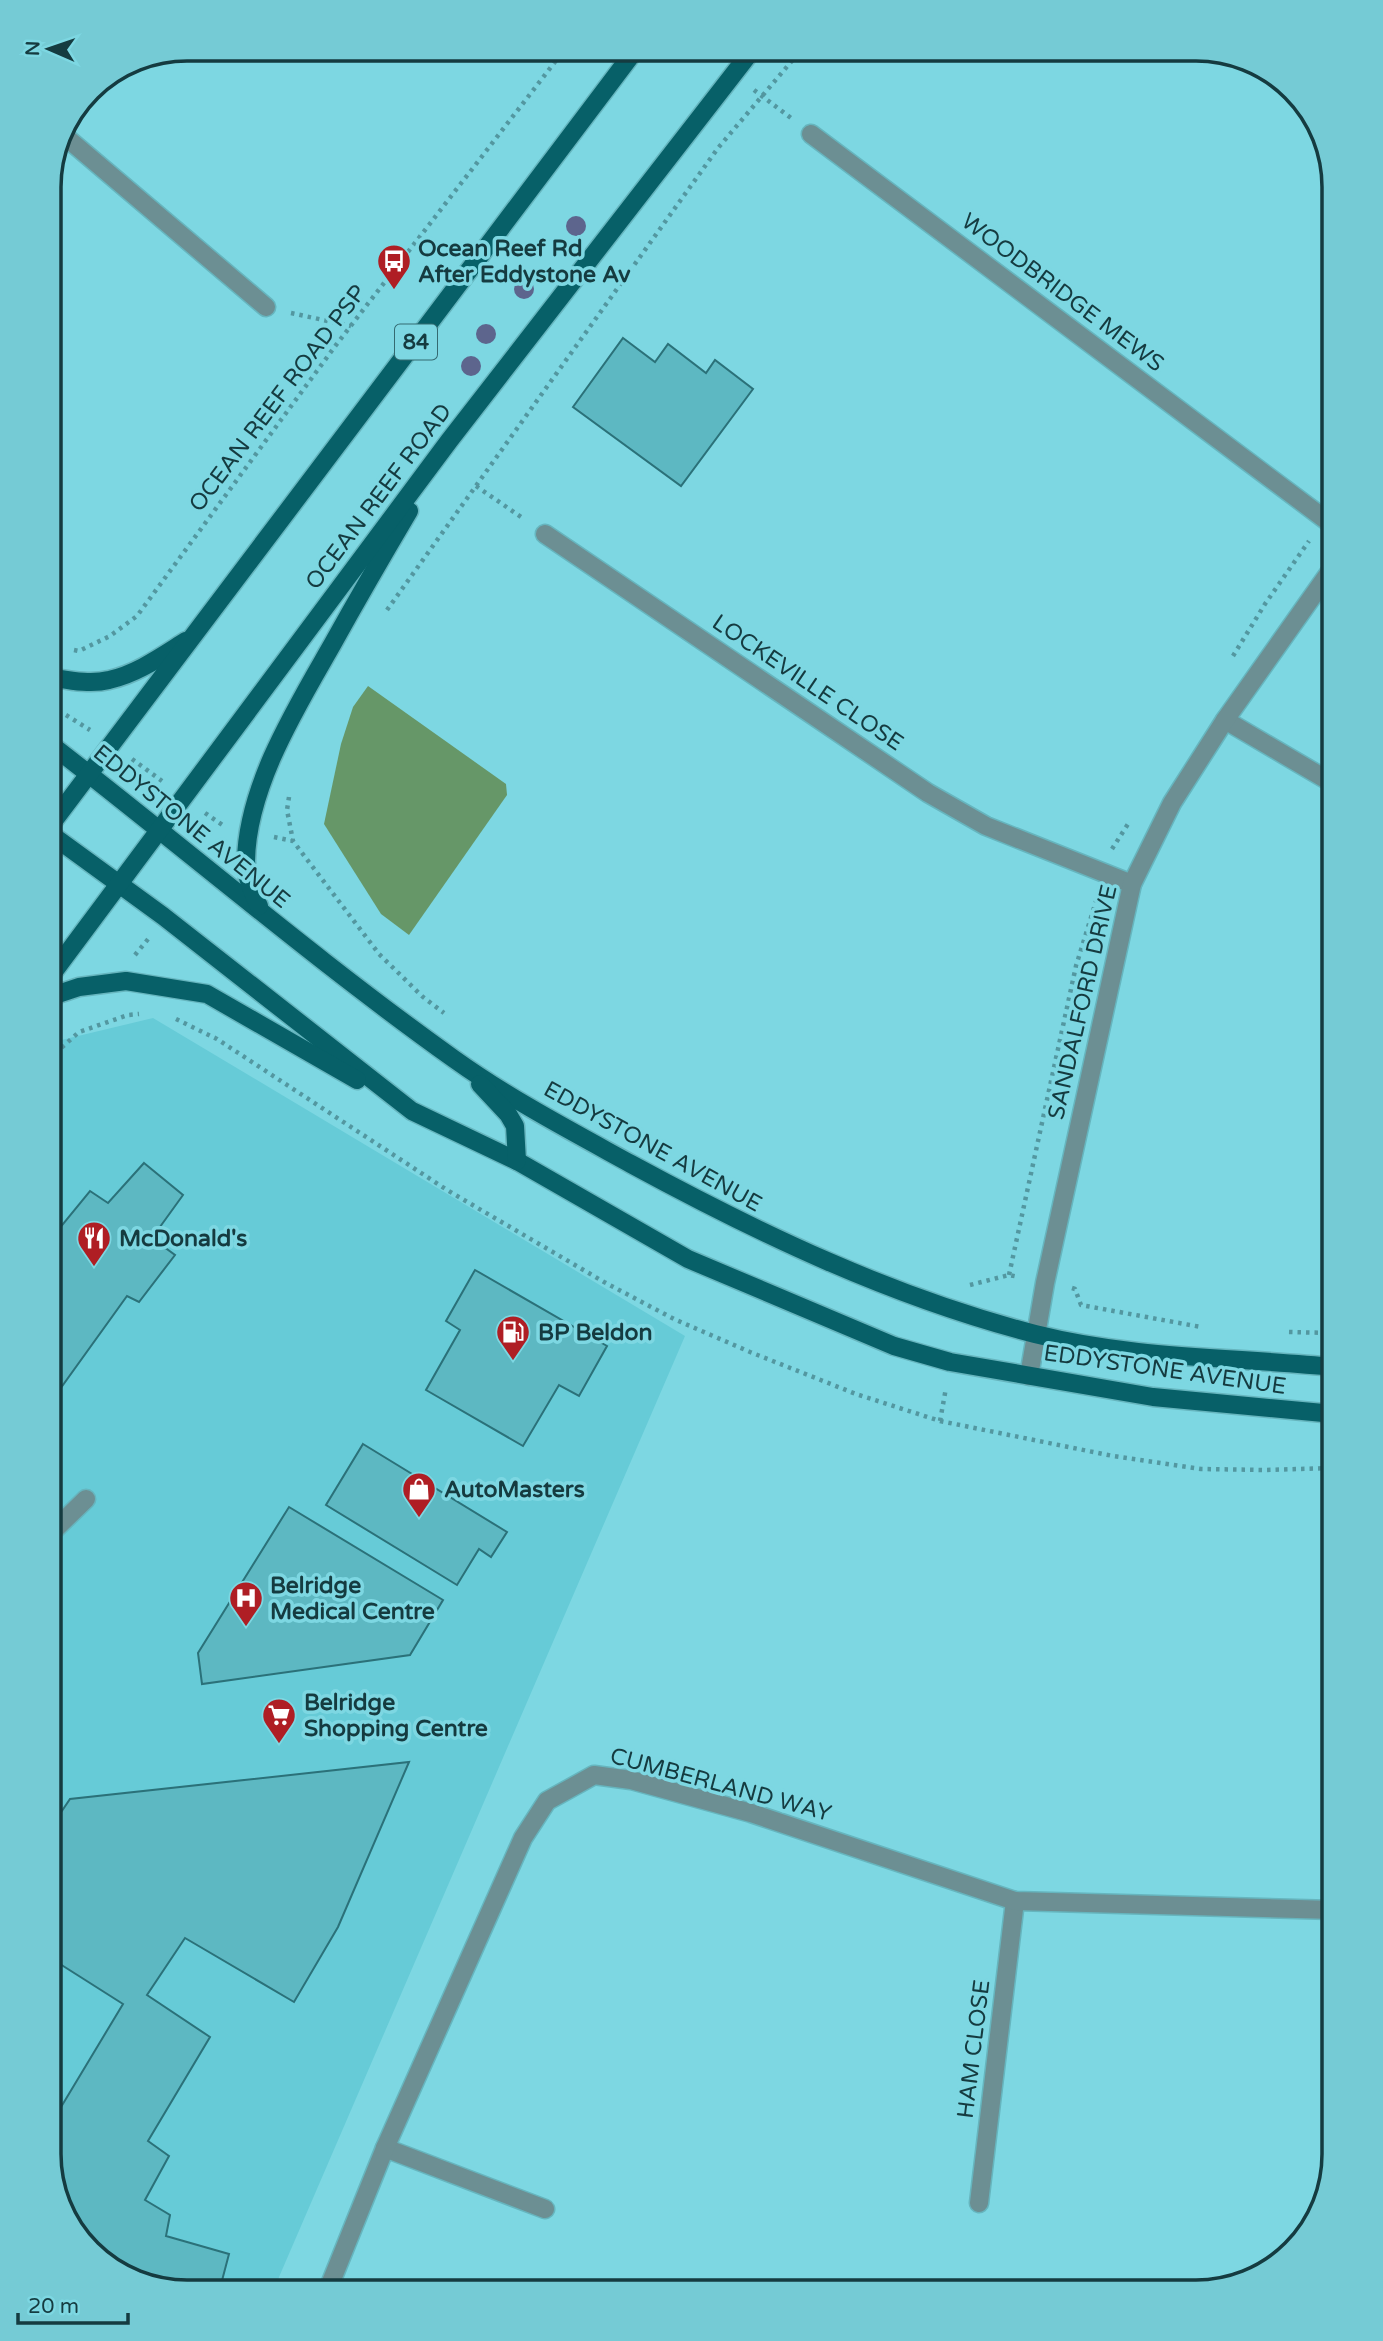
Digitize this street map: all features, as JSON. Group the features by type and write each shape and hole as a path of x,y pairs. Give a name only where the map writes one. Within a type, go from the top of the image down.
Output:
{"main road":[{"name":"84","path":"62,810 626,62"},
{"name":"OCEAN REEF ROAD","path":"62,961 449,441 743,62"},
{"path":"261,912 248,882 248,833 285,726 449,441"},
{"path":"62,679 107,681 146,666 195,636"},
{"name":"EDDYSTONE AVENUE","path":"62,753 359,990 457,1061 544,1116 715,1209 796,1249 910,1296 1037,1335 1156,1356 1322,1366"},
{"name":"EDDYSTONE AVENUE","path":"62,842 120,883 412,1111 517,1161 688,1259 894,1346 961,1364 1153,1396 1322,1413"},
{"path":"62,993 79,987 127,981 207,994 412,1111"},
{"path":"457,1061 509,1114 515,1126 517,1161"}],"street":[{"name":"WOODBRIDGE MEWS","path":"811,134 1322,517"},
{"path":"71,140 266,307"},
{"name":"LOCKEVILLE CLOSE","path":"545,534 929,793 986,826 1132,884"},
{"name":"SANDALFORD DRIVE","path":"1029,1376 1045,1283 1132,884 1172,803 1225,720 1322,583"},
{"path":"1225,720 1322,777"},
{"path":"61,1523 86,1499"},
{"name":"CUMBERLAND WAY","path":"332,2279 385,2148 523,1838 547,1801 594,1775 631,1780 751,1813 1015,1901 1322,1910"},
{"name":"HAM CLOSE","path":"979,2203 1015,1901"},
{"path":"385,2148 545,2209"}],"path":[{"name":"OCEAN REEF ROAD PSP","path":"79,650 110,636 137,616 351,326 555,62"},
{"path":"381,618 718,148 791,62"},
{"path":"763,97 811,134"},
{"path":"266,307 351,326"},
{"path":"476,486 545,534"},
{"path":"66,715 112,744 224,827"},
{"path":"290,790 287,810 293,841 379,954 423,997 450,1018"},
{"path":"62,1048 79,1032 128,1015"},
{"path":"961,1287 1009,1275 1075,1289 1081,1305 1203,1327"},
{"path":"1279,1332 1322,1333"}],"shaded area":[{"path":"368,686 506,784 507,795 409,935 381,914 324,824 341,744 353,707"},
{"name":"Belridge Shopping Centre","path":"153,1018 685,1336 279,2279 179,2279 147,2273 132,2267 104,2248 82,2224 68,2194 62,2170 62,1040"}],"building":[{"path":"623,338 655,362 668,344 706,373 715,360 753,389 681,486 573,407"},
{"path":"144,1163 183,1195 152,1238 175,1255 139,1302 127,1296 61,1387 61,1226 90,1191 108,1203"},
{"path":"475,1270 607,1346 579,1396 559,1385 523,1446 426,1390 460,1330 446,1321"},
{"path":"363,1444 507,1532 491,1557 479,1549 457,1585 326,1505"},
{"path":"289,1507 443,1600 410,1655 202,1684 198,1653"},
{"path":"409,1762 338,1927 294,2002 185,1938 147,1995 210,2037 148,2141 169,2156 145,2200 170,2215 166,2236 229,2254 222,2279 163,2277 147,2273 117,2259 82,2224 68,2194 62,2170 61,2107 123,2004 61,1965 61,1812 70,1799"}],"place":[{"name":"Ocean Reef Rd After Eddystone Av","path":"394,291"},
{"name":"McDonald's","path":"94,1268"},
{"name":"BP Beldon","path":"513,1362"},
{"name":"AutoMasters","path":"419,1519"},
{"name":"Belridge Medical Centre","path":"246,1628"},
{"name":"Belridge Shopping Centre","path":"279,1745"}]}
